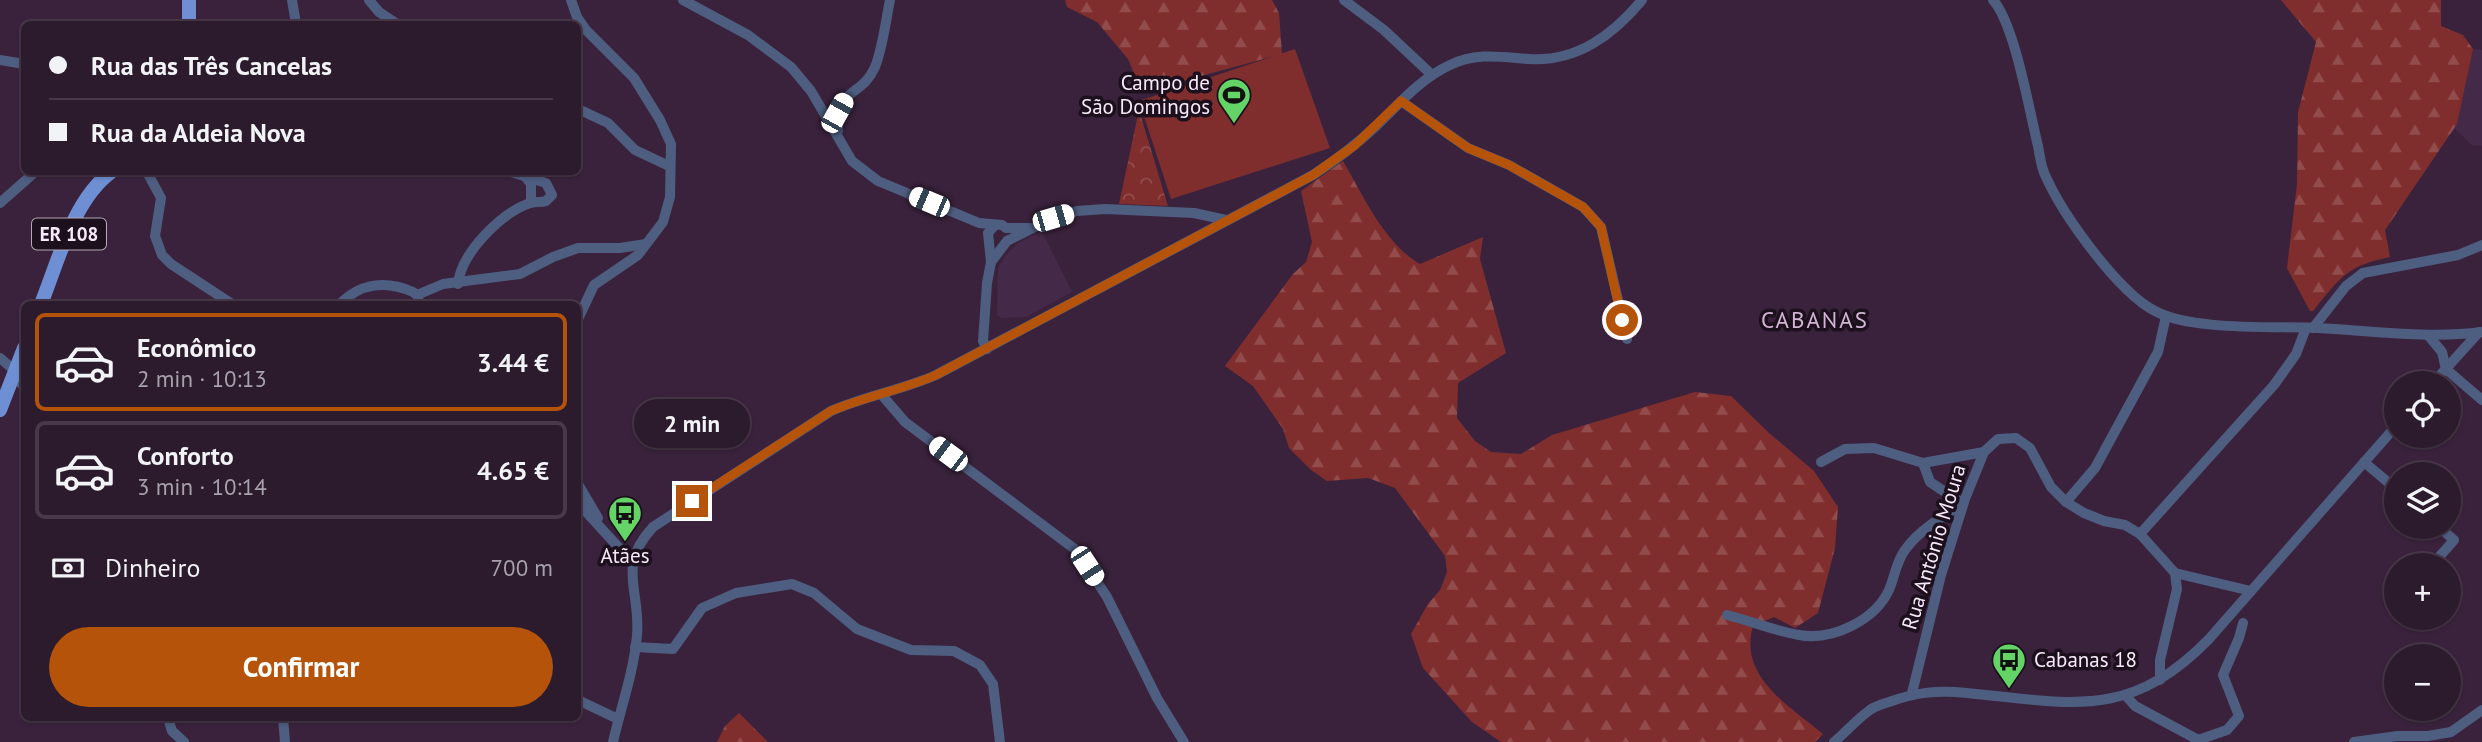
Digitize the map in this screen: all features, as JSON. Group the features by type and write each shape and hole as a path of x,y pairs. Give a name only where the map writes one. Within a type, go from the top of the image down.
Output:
{"main road":[{"path":"189,0 189,21"},
{"name":"ER 108","path":"42,301 82,205 96,185 108,175"},
{"path":"0,410 18,378"}],"street":[{"path":"292,0 296,21"},
{"path":"369,0 379,12 392,21"},
{"path":"571,0 580,21"},
{"path":"682,0 748,35 791,67 805,82 852,161 878,181 995,232 1008,233 1005,243 991,262"},
{"path":"838,135 837,113 845,98 870,77 876,67 890,0"},
{"path":"1345,0 1384,30 1432,75"},
{"path":"613,742 638,633 632,562 640,541 653,527 831,411 853,401 916,384 1306,179 1355,145 1415,86 1450,65 1488,55 1532,59 1554,58 1572,53 1607,36 1623,23 1643,0"},
{"path":"1993,0 2001,9 2011,38 2045,176 2103,264 2124,287 2154,310 2166,316 2193,322 2428,335 2481,332"},
{"path":"581,23 634,78 660,120 671,144 670,197 663,222 629,262 594,285 581,313"},
{"path":"0,60 21,64"},
{"path":"1401,101 1468,148 1520,171 1583,207 1601,227 1627,339"},
{"path":"581,110 608,123 635,150 669,166"},
{"path":"0,203 32,175"},
{"path":"148,175 161,198 155,236 162,255 171,264 227,301"},
{"path":"525,175 531,184 531,203"},
{"path":"458,284 463,265 474,247 506,216 531,203 547,201 550,198 551,191 546,183 526,175"},
{"path":"995,232 996,245 1053,218 1077,211 1105,209 1194,213 1226,220"},
{"path":"995,232 1030,228"},
{"path":"987,349 983,341 983,331 995,232"},
{"path":"343,301 353,292 370,285 407,289 419,300 443,284 520,274 578,248 620,248 646,244"},
{"path":"2140,534 2274,385 2310,328 2346,286 2363,273 2458,255 2482,245"},
{"path":"2166,316 2158,352 2095,468 2066,502 2084,513 2125,525 2140,534 2175,573 2251,591"},
{"path":"2445,369 2481,332"},
{"path":"2428,335 2442,352 2445,369 2482,400"},
{"path":"0,358 18,378"},
{"path":"881,394 905,422 1076,550 1107,597 1157,698 1184,742"},
{"name":"Rua António Moura","path":"1912,694 1941,575 1963,505 1984,452 1998,439 2016,438 2030,448 2050,487 2066,502"},
{"path":"1834,742 1871,709 1912,694 1947,691 2085,702 2126,696 2160,680 2197,652 2384,440"},
{"path":"1821,462 1845,449 1874,448 1923,463 1984,452"},
{"path":"2364,462 2384,479"},
{"path":"1727,615 1801,636 1848,628 1876,609 1889,590 1906,547 1941,517 1963,505 1930,482 1923,463"},
{"path":"581,490 607,534"},
{"path":"581,506 632,562"},
{"path":"2443,553 2453,539"},
{"path":"2160,680 2160,660 2177,589 2175,573"},
{"path":"635,647 673,649 702,608 736,593 792,584 814,593 857,629 911,650 954,651 980,665 993,684 1000,742"},
{"path":"2126,696 2135,706 2200,741 2227,730 2239,716 2223,675 2243,623"},
{"path":"581,701 618,719"},
{"path":"2354,742 2451,732 2482,710"},
{"path":"169,721 172,731 184,742"},
{"path":"283,721 285,742"}],"shaded area":[{"path":"2473,49 2482,50 2482,146 2472,145 2454,128"},
{"path":"1042,231 1072,292 1026,317 1001,318 997,315 998,268 1018,243"}],"green space":[{"path":"1065,0 1272,0 1279,13 1282,54 1142,92 1128,59 1097,22 1067,7"},
{"path":"2281,0 2441,0 2441,26 2463,35 2473,49 2457,124 2385,230 2390,257 2353,269 2330,290 2313,311 2310,311 2287,268 2297,184 2298,112 2316,42"},
{"name":"Campo de São Domingos","path":"1295,49 1330,148 1171,199 1139,101"},
{"path":"1139,110 1168,206 1119,204"},
{"path":"1343,161 1385,232 1407,255 1420,264 1483,237 1480,259 1506,353 1458,383 1457,418 1475,441 1491,452 1521,454 1552,435 1695,392 1731,396 1814,471 1838,507 1835,548 1818,613 1795,628 1774,617 1753,626 1750,644 1753,660 1770,689 1823,734 1815,742 1501,742 1472,722 1423,668 1411,634 1428,604 1440,590 1447,572 1445,556 1395,488 1368,478 1327,481 1311,470 1289,448 1283,429 1253,386 1225,366 1293,274 1306,262 1312,242 1301,191"},
{"path":"739,713 768,742 717,742 725,726"}],"place":[{"name":"Campo de São Domingos","path":"1234,125"},
{"name":"Atães","path":"625,543"},
{"name":"Cabanas 18","path":"2009,690"}],"district":[{"name":"CABANAS","path":"1815,320"}],"route":[{"path":"692,501 831,411 853,401 903,389 936,375 1313,175 1355,145 1401,101 1468,148 1509,165 1583,207 1601,227 1622,320"}]}
